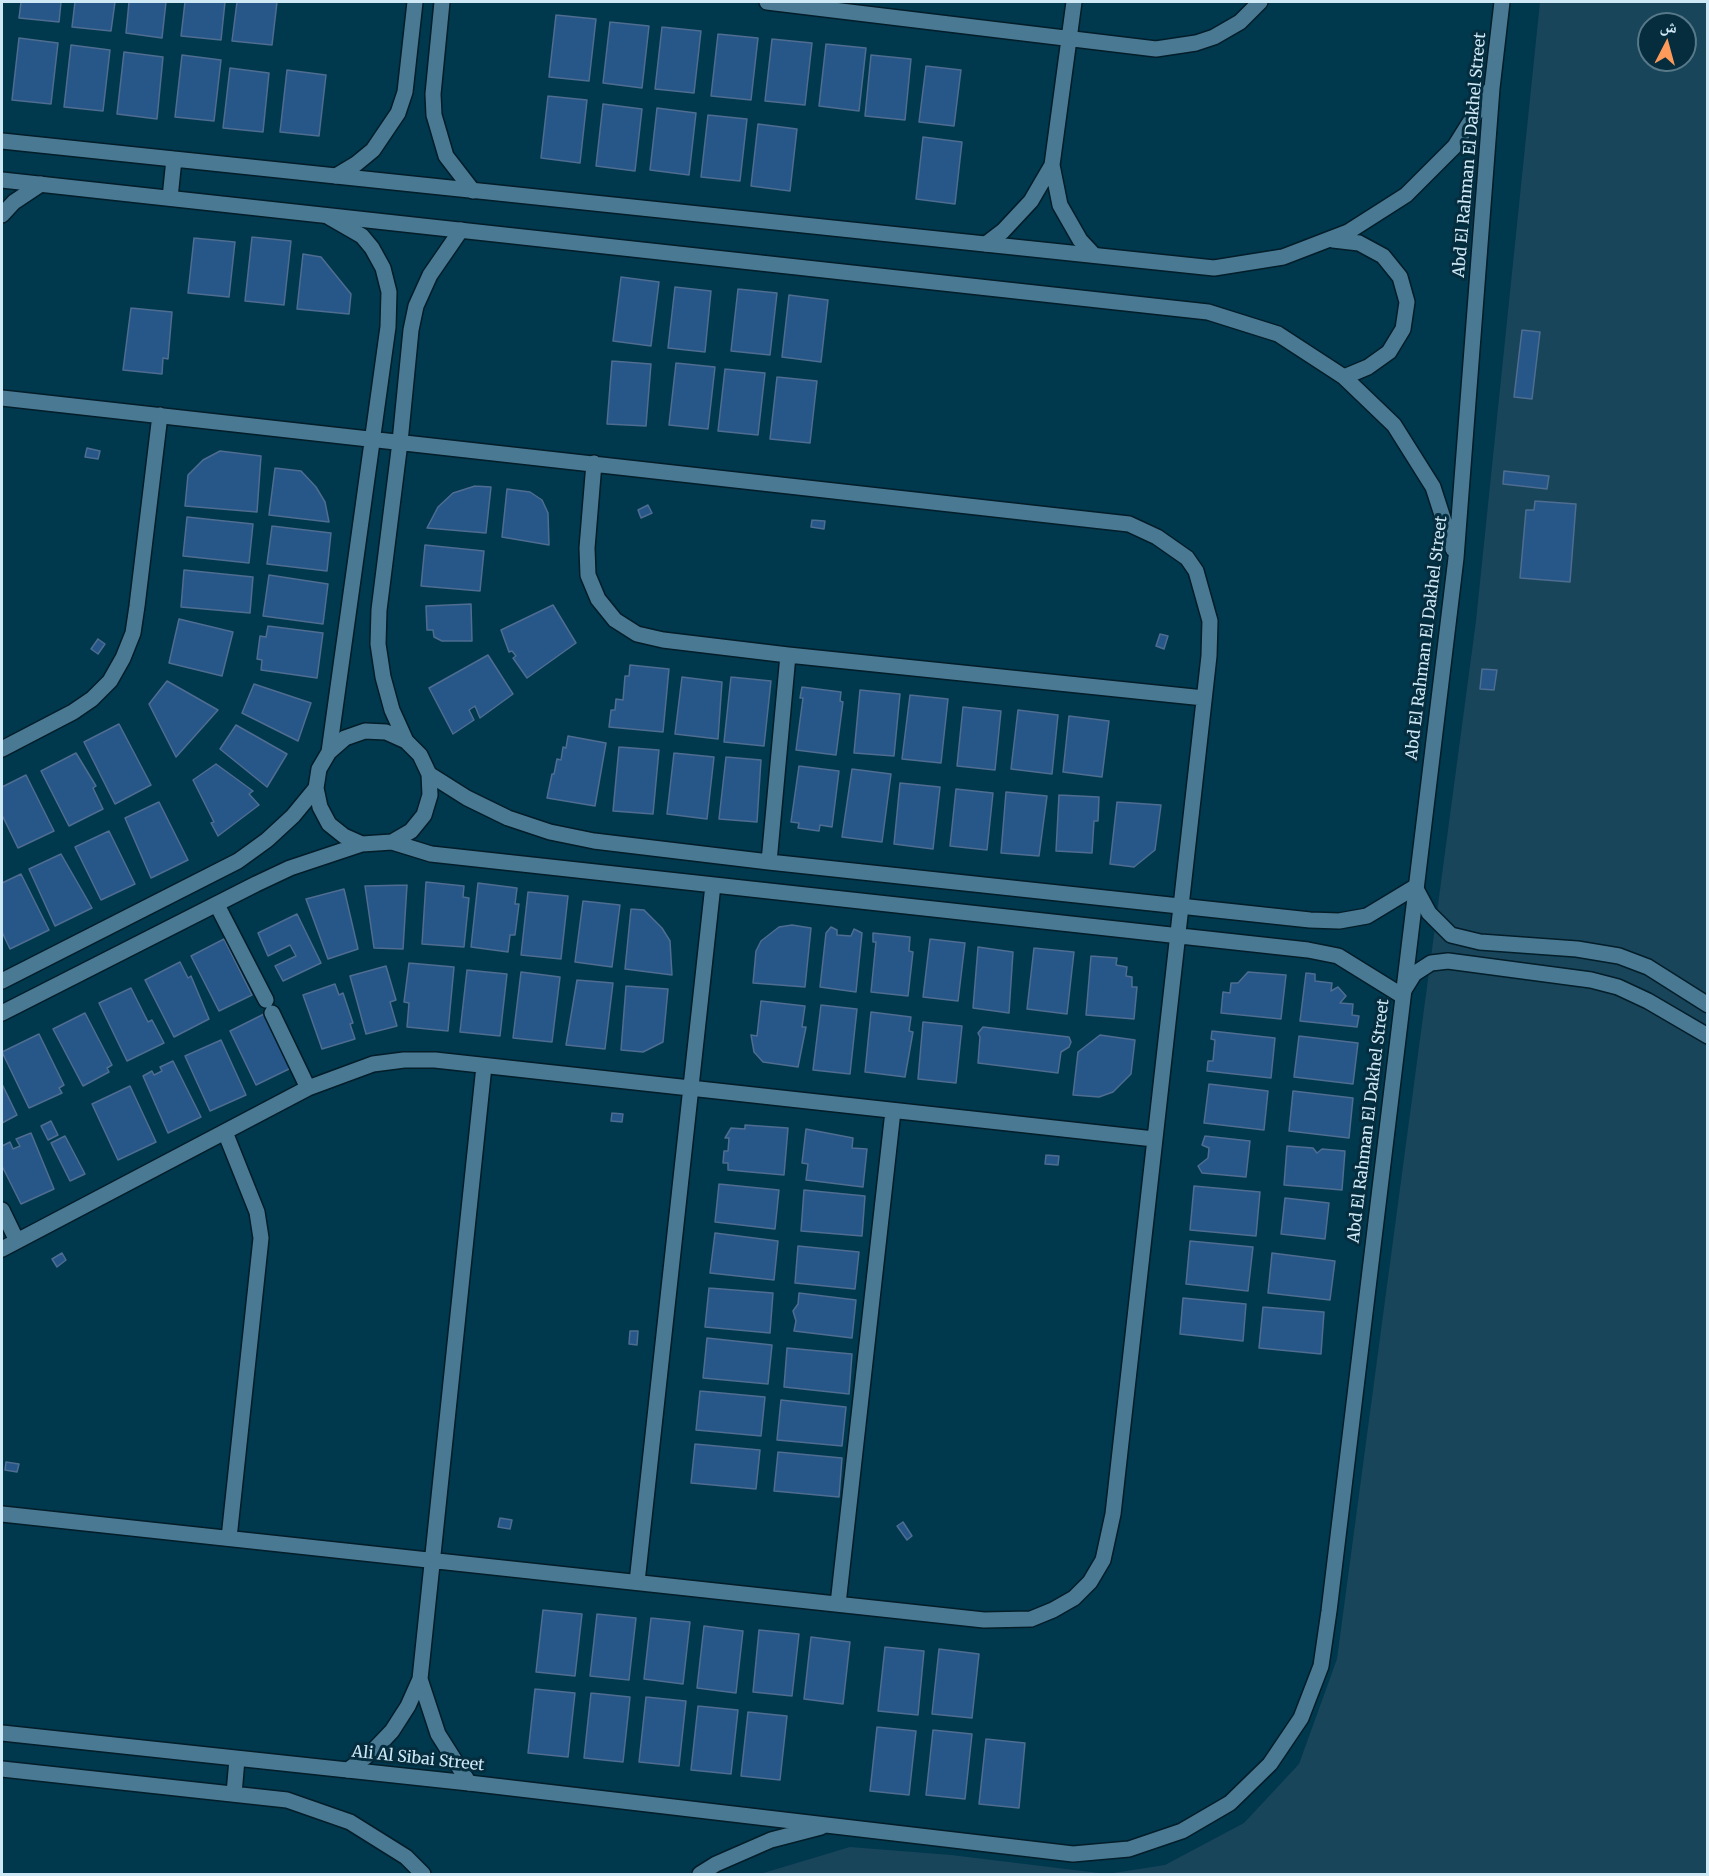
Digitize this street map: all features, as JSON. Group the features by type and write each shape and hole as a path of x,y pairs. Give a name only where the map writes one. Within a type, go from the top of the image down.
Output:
{"street":[{"path":"336,176 356,165 373,150 398,113 405,92 415,2"},
{"path":"442,2 433,94 434,115 438,136 446,156 473,190"},
{"path":"767,2 871,7 1156,49 1196,43 1231,28 1260,2"},
{"path":"1074,2 1052,165 1060,205 1080,240 1095,255"},
{"name":"Abd El Rahman El Dakhel Street","path":"830,1825 1073,1854 1129,1849 1182,1831 1230,1803 1270,1764 1301,1718 1321,1666 1456,558 1492,88 1502,2"},
{"path":"2,141 1214,268 1283,257 1333,240 1406,195 1455,146 1492,88"},
{"path":"170,198 174,159"},
{"path":"986,244 1003,231 1031,201 1052,165"},
{"path":"2,180 1208,312 1278,334 1344,377 1394,425 1432,487 1456,558"},
{"path":"2,215 14,202 41,184"},
{"path":"327,215 368,242 383,268 389,292 388,327 329,752"},
{"path":"406,741 386,732 365,731 345,738 329,752 319,769 316,788 320,807 329,824 344,836 362,844 377,845 392,842 411,831 424,815 430,795 429,774 420,755 406,741 392,710 383,677 378,644 379,610 411,330 416,306 430,275 461,230"},
{"path":"1333,240 1359,243 1383,256 1400,277 1407,302 1403,329 1389,352 1368,367 1344,377"},
{"path":"2,398 1129,524 1171,545 1187,558 1196,571 1210,621 1204,698 1113,1514 1102,1560 1090,1582 1074,1598 1031,1619 984,1620 2,1514"},
{"path":"2,750 73,712 92,699 110,681 123,658 133,633 160,415"},
{"path":"594,464 587,548 588,575 598,599 615,620 637,634 663,640 788,655 1204,698"},
{"path":"769,862 788,655"},
{"path":"429,774 487,808 550,832 594,841 769,862 1339,921 1367,916 1415,886 1429,913 1450,935 1480,942 1577,949 1619,956 1648,967 1707,1005"},
{"path":"2,981 238,861 276,832 316,788"},
{"path":"392,842 431,854 1308,950 1338,956 1401,995 1414,974 1431,963 1448,961 1591,980 1618,987 1707,1036"},
{"path":"2,1013 290,868 362,844"},
{"path":"637,1582 713,885"},
{"path":"217,905 308,1088"},
{"path":"2,1250 16,1239 308,1088 353,1070 404,1060 484,1066 1155,1139"},
{"path":"348,1770 372,1752 392,1731 408,1706 420,1678 484,1066"},
{"path":"838,1604 893,1111"},
{"path":"225,1132 255,1205 261,1238 229,1538"},
{"path":"2,1210 16,1239"},
{"path":"420,1678 438,1734 469,1783"},
{"name":"Ali Al Sibai Street","path":"2,1733 469,1783 830,1825"},
{"path":"234,1794 237,1759"},
{"path":"2,1769 287,1800 350,1822 406,1857 423,1875"},
{"path":"700,1875 716,1864 771,1840 830,1825"}],"shaded area":[{"path":"1540,2 1707,2 1707,1874 1107,1874 1165,1865 1244,1823 1299,1764 1337,1659 1476,621"},
{"path":"850,1847 951,1855 1107,1874 760,1874"}],"building":[{"path":"21,2 61,2 59,22 19,18"},
{"path":"75,2 115,2 111,31 72,27"},
{"path":"129,2 166,2 162,38 126,33"},
{"path":"185,2 225,2 221,40 181,36"},
{"path":"237,2 277,2 272,45 232,41"},
{"path":"556,15 596,19 589,81 549,77"},
{"path":"610,22 649,26 642,88 603,83"},
{"path":"662,27 701,31 694,93 655,89"},
{"path":"718,34 758,38 751,100 711,96"},
{"path":"19,38 58,43 51,104 12,100"},
{"path":"772,39 812,43 805,105 765,101"},
{"path":"826,44 866,48 859,111 819,106"},
{"path":"71,45 110,50 103,111 64,107"},
{"path":"124,52 163,57 157,119 117,114"},
{"path":"182,55 221,60 214,121 175,117"},
{"path":"871,55 911,59 905,120 865,116"},
{"path":"926,66 961,70 954,126 919,122"},
{"path":"230,68 269,73 263,132 223,128"},
{"path":"287,70 326,75 319,136 280,132"},
{"path":"548,96 587,100 580,163 541,158"},
{"path":"603,104 642,109 635,171 596,166"},
{"path":"657,108 696,113 689,175 650,170"},
{"path":"708,115 747,119 740,181 701,177"},
{"path":"758,124 797,129 790,191 751,186"},
{"path":"923,137 962,142 955,204 916,199"},
{"path":"252,237 291,241 284,305 245,301"},
{"path":"194,238 235,242 229,297 188,293"},
{"path":"303,254 321,257 351,294 349,314 297,309"},
{"path":"621,277 659,282 651,346 613,341"},
{"path":"675,287 711,291 705,352 668,348"},
{"path":"738,289 777,293 770,355 731,351"},
{"path":"789,295 828,300 821,362 782,357"},
{"path":"131,308 172,312 168,359 163,358 162,374 123,370"},
{"path":"1522,330 1540,332 1532,399 1514,397"},
{"path":"612,361 651,364 646,426 607,424"},
{"path":"676,363 715,367 708,429 669,425"},
{"path":"725,369 765,373 758,435 718,431"},
{"path":"777,377 817,381 810,443 770,439"},
{"path":"87,448 100,451 98,459 85,457"},
{"path":"220,451 261,456 257,512 185,506 188,475 203,460"},
{"path":"275,468 301,471 316,487 325,502 329,522 269,515"},
{"path":"1504,471 1549,476 1547,489 1503,484"},
{"path":"475,486 491,487 486,533 427,528 438,507 453,493"},
{"path":"507,489 530,492 542,500 548,513 549,545 502,537"},
{"path":"1535,501 1576,504 1570,582 1520,578 1526,510 1534,510"},
{"path":"648,505 652,513 641,518 638,510"},
{"path":"187,517 253,524 249,563 183,556"},
{"path":"812,520 825,521 824,529 811,527"},
{"path":"272,526 331,533 327,571 267,564"},
{"path":"425,545 484,551 480,591 421,586"},
{"path":"184,570 253,577 250,613 181,607"},
{"path":"269,575 328,584 323,624 263,616"},
{"path":"471,604 472,641 442,641 434,637 433,630 427,630 426,606"},
{"path":"553,605 576,643 527,678 513,658 516,656 512,651 509,652 501,630"},
{"path":"179,619 233,632 222,676 169,663"},
{"path":"268,626 323,633 317,678 261,670 262,660 257,659 260,636 266,637"},
{"path":"1160,634 1168,636 1164,649 1156,646"},
{"path":"98,639 105,644 98,654 91,649"},
{"path":"488,655 513,694 480,718 475,706 469,710 474,720 453,734 429,688"},
{"path":"630,665 669,669 663,732 609,727 611,710 615,710 616,699 623,700 625,676 629,676"},
{"path":"1482,669 1497,670 1494,690 1480,689"},
{"path":"682,677 722,682 718,739 675,734"},
{"path":"731,677 771,681 764,746 724,742"},
{"path":"167,681 218,710 176,757 149,704"},
{"path":"254,684 311,703 298,741 242,713"},
{"path":"802,687 841,692 840,701 843,702 836,755 796,750 803,698 800,698"},
{"path":"860,690 900,694 894,756 854,753"},
{"path":"910,695 948,699 941,763 902,759"},
{"path":"963,707 1001,711 995,770 957,766"},
{"path":"1018,710 1058,715 1052,774 1011,769"},
{"path":"1069,716 1109,721 1102,777 1063,772"},
{"path":"119,724 151,785 115,804 84,742"},
{"path":"236,725 287,754 267,787 220,749"},
{"path":"568,736 606,743 595,806 547,798 557,759 561,760"},
{"path":"619,747 659,750 653,814 613,811"},
{"path":"76,753 96,786 93,788 103,809 69,826 41,771"},
{"path":"674,753 714,757 707,819 667,814"},
{"path":"726,757 761,760 757,822 719,819"},
{"path":"216,764 253,791 249,794 259,805 218,836 211,823 214,822 193,780"},
{"path":"799,766 839,771 832,827 820,825 819,831 798,828 799,823 791,822"},
{"path":"852,769 891,774 882,842 842,837"},
{"path":"26,775 54,831 18,848 2,815 2,787"},
{"path":"900,783 940,787 933,849 894,844"},
{"path":"956,789 993,793 987,850 950,846"},
{"path":"1006,792 1047,796 1039,856 1001,853"},
{"path":"1059,795 1099,797 1098,821 1094,821 1092,853 1056,851"},
{"path":"159,802 188,860 151,878 125,818"},
{"path":"1117,802 1161,805 1155,850 1134,867 1110,864"},
{"path":"109,831 135,884 101,900 75,847"},
{"path":"61,854 92,908 55,926 29,869"},
{"path":"21,874 49,930 10,949 2,932 2,883"},
{"path":"426,882 464,886 463,897 469,898 464,947 422,944"},
{"path":"478,883 517,888 515,904 519,904 515,935 510,935 508,952 471,947"},
{"path":"407,885 403,949 374,948 365,886"},
{"path":"344,889 358,949 328,959 306,899"},
{"path":"528,892 568,896 561,959 521,955"},
{"path":"583,901 620,905 612,967 575,962"},
{"path":"631,909 644,910 662,928 670,941 672,975 625,969"},
{"path":"297,914 321,963 283,981 275,966 296,956 290,945 268,956 258,933"},
{"path":"792,925 811,928 805,987 753,983 756,951 761,941 779,927"},
{"path":"831,927 837,930 837,935 851,936 854,929 862,933 856,992 820,987 826,933"},
{"path":"873,933 910,937 909,951 913,952 908,996 871,992 876,942 873,942"},
{"path":"224,939 252,995 219,1011 191,956"},
{"path":"930,939 965,943 958,1001 923,997"},
{"path":"978,947 1013,952 1009,1013 973,1008"},
{"path":"1034,948 1074,952 1067,1014 1027,1009"},
{"path":"1091,956 1117,958 1116,965 1127,967 1126,976 1132,977 1132,987 1137,987 1134,1019 1086,1015"},
{"path":"180,962 188,978 191,976 209,1019 174,1037 145,980"},
{"path":"409,963 454,967 448,1031 407,1027 409,1003 404,1002"},
{"path":"386,966 396,1000 390,1002 397,1026 366,1034 350,976"},
{"path":"467,970 507,974 500,1036 460,1032"},
{"path":"521,972 560,977 552,1042 513,1038"},
{"path":"1248,972 1286,975 1281,1019 1221,1013 1223,992 1230,993 1231,983 1238,983"},
{"path":"1306,973 1315,974 1315,981 1332,983 1331,991 1338,987 1346,996 1340,1003 1353,1004 1352,1015 1359,1016 1357,1027 1300,1021"},
{"path":"577,980 613,983 605,1049 566,1045"},
{"path":"335,984 339,995 343,993 353,1023 350,1024 355,1039 322,1049 303,995"},
{"path":"626,986 668,989 663,1042 643,1052 621,1050"},
{"path":"131,988 148,1022 152,1020 164,1043 127,1061 99,1003"},
{"path":"761,1001 805,1006 802,1027 806,1027 798,1067 763,1062 754,1052 751,1035 757,1036"},
{"path":"821,1005 857,1009 850,1074 813,1070"},
{"path":"871,1012 911,1017 909,1031 913,1032 905,1077 865,1072"},
{"path":"85,1013 112,1065 107,1068 109,1072 83,1086 53,1029"},
{"path":"264,1014 291,1068 256,1085 230,1031"},
{"path":"923,1022 962,1026 956,1083 918,1079"},
{"path":"983,1027 1069,1037 1071,1042 1069,1047 1061,1052 1058,1073 978,1063 980,1037 978,1033"},
{"path":"1212,1031 1275,1038 1271,1078 1207,1071 1208,1061 1213,1061 1215,1040 1211,1039"},
{"path":"39,1034 64,1085 59,1088 62,1093 29,1108 2,1052"},
{"path":"1100,1035 1135,1040 1131,1074 1113,1092 1099,1097 1073,1095 1078,1052"},
{"path":"1299,1036 1358,1043 1353,1084 1294,1077"},
{"path":"221,1040 246,1095 210,1111 185,1056"},
{"path":"173,1061 201,1117 168,1133 143,1076 152,1071 154,1075 162,1071 160,1067"},
{"path":"2,1084 17,1115 2,1123"},
{"path":"1209,1084 1268,1091 1264,1130 1204,1123"},
{"path":"130,1086 156,1142 118,1160 92,1104"},
{"path":"1293,1091 1353,1098 1349,1138 1289,1131"},
{"path":"612,1113 623,1114 622,1122 611,1121"},
{"path":"51,1121 58,1135 48,1140 41,1126"},
{"path":"745,1125 788,1128 784,1175 728,1170 728,1163 723,1163 724,1151 728,1151 729,1138 725,1138 731,1128 745,1129"},
{"path":"806,1129 853,1138 852,1148 867,1149 863,1187 806,1180 808,1164 802,1163"},
{"path":"31,1133 54,1189 21,1204 2,1166 2,1146 10,1142 13,1149 20,1146 16,1139"},
{"path":"65,1136 85,1174 70,1181 51,1143"},
{"path":"1205,1136 1250,1141 1246,1177 1202,1173 1198,1166 1208,1158 1209,1148 1202,1145"},
{"path":"1287,1146 1313,1148 1317,1153 1322,1149 1345,1151 1342,1190 1284,1185"},
{"path":"1046,1155 1059,1156 1058,1165 1045,1164"},
{"path":"719,1184 779,1190 775,1229 715,1222"},
{"path":"1194,1186 1260,1192 1256,1236 1190,1230"},
{"path":"804,1190 865,1196 862,1236 801,1231"},
{"path":"1285,1198 1329,1203 1325,1239 1281,1234"},
{"path":"715,1233 778,1241 774,1280 710,1273"},
{"path":"1190,1241 1253,1247 1248,1291 1186,1284"},
{"path":"798,1246 859,1252 855,1289 795,1283"},
{"path":"62,1253 66,1260 57,1267 52,1259"},
{"path":"1272,1253 1335,1261 1330,1300 1268,1293"},
{"path":"709,1288 773,1293 770,1333 705,1327"},
{"path":"799,1293 856,1300 852,1338 794,1331 796,1321 793,1311 798,1304"},
{"path":"1183,1298 1246,1304 1243,1341 1180,1334"},
{"path":"1263,1307 1324,1312 1321,1354 1259,1348"},
{"path":"630,1331 638,1331 637,1345 629,1344"},
{"path":"707,1338 772,1345 768,1384 703,1378"},
{"path":"787,1348 852,1354 849,1394 784,1387"},
{"path":"700,1391 765,1397 761,1436 696,1430"},
{"path":"781,1400 846,1407 842,1446 777,1440"},
{"path":"695,1444 760,1450 756,1489 691,1483"},
{"path":"778,1452 842,1458 839,1497 774,1491"},
{"path":"6,1462 19,1464 17,1472 5,1470"},
{"path":"500,1518 512,1520 510,1529 498,1527"},
{"path":"903,1522 912,1536 907,1540 897,1526"},
{"path":"543,1610 582,1614 575,1676 536,1672"},
{"path":"597,1614 636,1618 629,1680 590,1676"},
{"path":"651,1618 690,1622 683,1684 644,1679"},
{"path":"704,1626 743,1631 736,1693 697,1688"},
{"path":"759,1630 799,1634 792,1696 753,1692"},
{"path":"811,1637 850,1642 843,1704 804,1699"},
{"path":"885,1647 924,1651 918,1715 878,1711"},
{"path":"939,1649 979,1654 972,1718 932,1714"},
{"path":"535,1689 575,1693 568,1757 528,1753"},
{"path":"591,1693 630,1697 623,1762 584,1758"},
{"path":"646,1697 686,1701 679,1766 639,1762"},
{"path":"698,1706 738,1710 731,1774 691,1770"},
{"path":"748,1712 787,1716 780,1780 741,1776"},
{"path":"877,1727 916,1731 909,1795 870,1791"},
{"path":"933,1730 972,1734 965,1799 926,1795"},
{"path":"986,1739 1025,1743 1019,1808 979,1804"}]}
